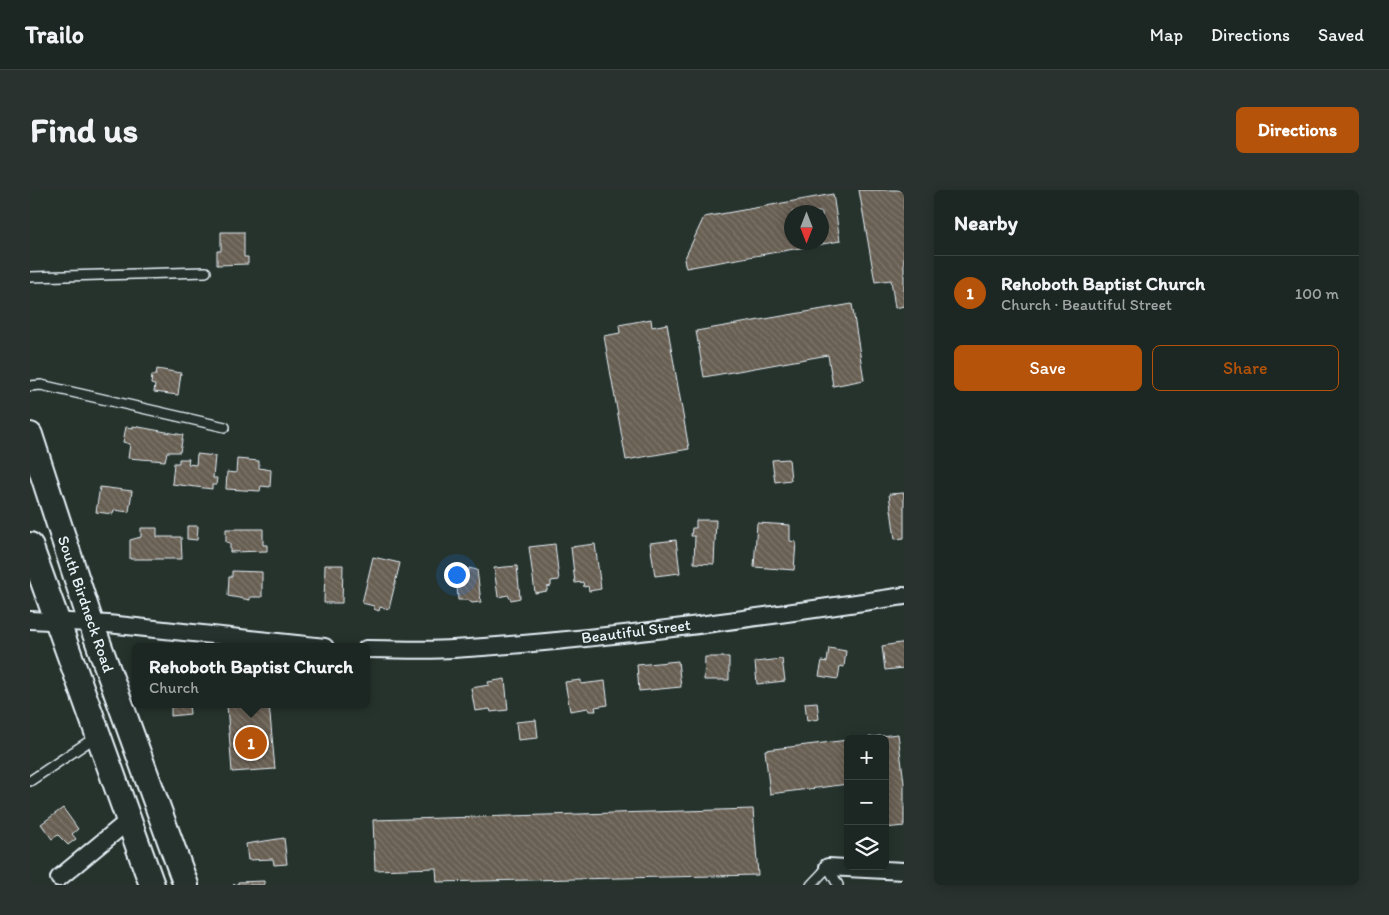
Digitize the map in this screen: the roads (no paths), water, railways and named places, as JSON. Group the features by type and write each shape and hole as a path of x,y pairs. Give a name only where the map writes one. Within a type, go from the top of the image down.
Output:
{"main road":[{"name":"South Birdneck Road","path":"30,436 91,623 186,885"},
{"name":"South Birdneck Road","path":"30,544 97,736 152,885"}],"street":[{"name":"Beautiful Street","path":"370,649 451,649 571,639 806,611 904,596"},
{"path":"30,620 91,623 286,643"},
{"path":"59,878 128,821"},
{"path":"828,867 904,871"}],"lane":[{"path":"30,277 206,272"},
{"path":"30,386 41,385 225,427"},
{"path":"30,781 97,736"},
{"path":"811,885 828,867 838,885"}],"place":[{"name":"Rehoboth Baptist Church","path":"251,743"}]}
